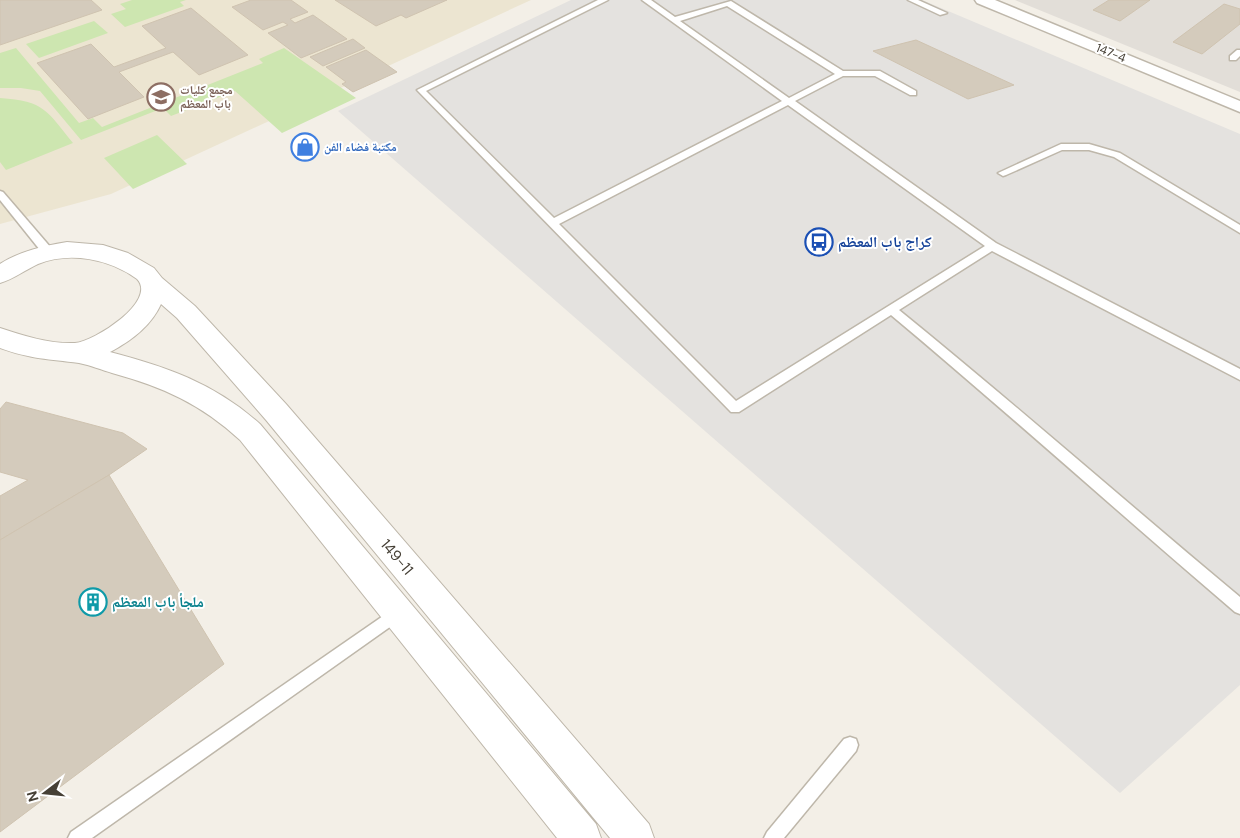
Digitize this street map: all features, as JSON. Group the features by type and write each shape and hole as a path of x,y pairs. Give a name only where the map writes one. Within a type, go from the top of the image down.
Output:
{"street":[{"name":"147-4","path":"982,0 1240,107"},
{"name":"149-11","path":"39,254 83,250 113,256 126,261 147,274 152,283 186,312 276,412 635,838"},
{"path":"0,263 39,254"},
{"path":"0,274 39,254"},
{"path":"78,353 104,342 140,319 151,303 152,283"},
{"path":"0,338 40,351 78,353 170,381 200,394 226,411 250,432 582,838"}],"lane":[{"path":"604,0 421,90 735,408 992,246"},
{"path":"646,0 992,246 1240,375"},
{"path":"912,0 943,13"},
{"path":"674,20 728,4 841,74"},
{"path":"1233,58 1240,52"},
{"path":"553,223 841,74 878,73 913,93"},
{"path":"1003,174 1061,147 1089,147 1116,154 1240,230"},
{"path":"0,194 39,254"},
{"path":"891,309 1005,403 1117,503 1240,607"},
{"path":"77,838 399,612"},
{"path":"773,838 850,745"}],"shaded area":[{"name":"مجمع كليات باب المعظم","path":"0,0 531,0 111,194 0,224"},
{"path":"571,0 922,0 1240,134 1240,685 1120,793 338,111"},
{"path":"1015,0 1240,0 1240,92"}],"green space":[{"path":"132,0 186,0 180,2 184,6 125,27 111,14 126,9 120,4"},
{"path":"94,21 108,33 39,58 26,44"},
{"path":"16,48 79,123 93,118 102,127 263,63 259,59 284,48 356,98 282,133 235,91 171,116 163,108 81,140 40,91 21,88 0,88 0,53"},
{"path":"0,98 15,99 36,105 50,115 73,143 6,170 0,162"},
{"path":"157,135 187,164 133,189 104,158"}],"building":[{"path":"0,0 91,0 102,10 0,45"},
{"path":"251,0 291,0 308,12 290,19 295,23 313,15 347,39 301,58 268,33 288,25 283,22 263,30 232,7"},
{"path":"335,0 447,0 406,18 401,15 376,26"},
{"path":"1109,0 1150,0 1120,21 1093,10"},
{"path":"1224,4 1240,9 1240,24 1202,54 1173,42"},
{"path":"191,8 248,55 199,75 173,52 119,72 144,97 88,119 37,63 91,44 114,67 166,48 142,26"},
{"path":"353,39 365,48 323,66 310,57"},
{"path":"916,40 1014,85 968,99 873,51"},
{"path":"366,50 397,72 353,92 342,84 346,82 326,67"},
{"path":"6,402 123,433 147,449 109,475 0,540 0,496 28,480 0,472 0,409"},
{"name":"ملجأ باب المعظم","path":"109,475 224,664 0,832 0,540"}],"place":[{"name":"مجمع كليات باب المعظم","path":"161,97"},
{"name":"مكتبة فضاء الفن","path":"305,147"},
{"name":"كراج باب المعظم","path":"819,242"},
{"name":"ملجأ باب المعظم","path":"93,602"}]}
